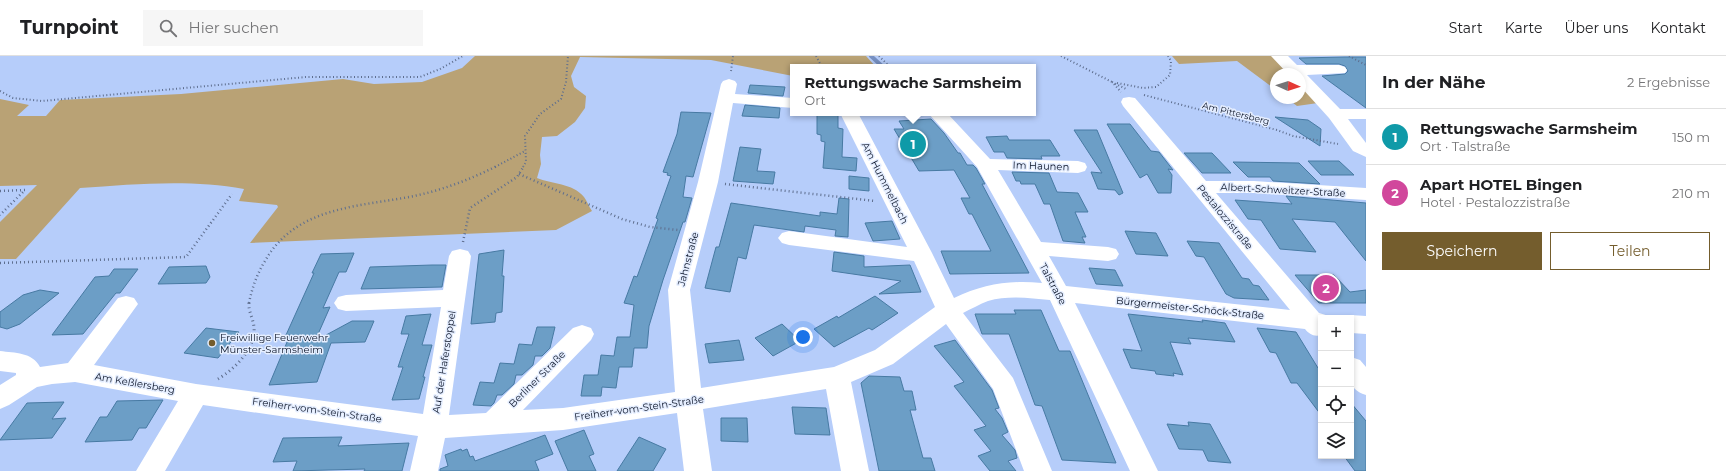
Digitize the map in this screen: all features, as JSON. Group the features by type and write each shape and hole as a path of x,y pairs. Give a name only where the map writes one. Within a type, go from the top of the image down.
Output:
{"street":[{"path":"1279,56 1291,68"},
{"path":"1306,73 1339,70"},
{"path":"1306,83 1335,114 1362,149"},
{"name":"Jahnstraße","path":"698,471 689,402 679,290 708,182 728,91 790,102"},
{"name":"Pestalozzistraße","path":"1134,96 1199,187 1318,325"},
{"path":"1335,114 1366,114"},
{"name":"Am Hummelbach","path":"851,116 921,253 948,310 1004,385 1038,471"},
{"name":"Talstraße","path":"940,116 985,164 1034,248 1059,294 1144,471"},
{"name":"Im Haunen","path":"985,164 1078,167 1067,150"},
{"name":"Albert-Schweitzer-Straße","path":"1199,187 1254,187 1366,194"},
{"path":"789,238 909,254 921,253"},
{"path":"1034,248 1108,254"},
{"name":"Auf der Haferstoppel","path":"434,427 460,256"},
{"name":"Freiherr-vom-Stein-Straße","path":"196,394 434,427 563,419 689,402 837,377 884,357 948,310 980,295 995,291 1020,289 1059,294"},
{"name":"Bürgermeister-Schöck-Straße","path":"1059,294 1318,325"},
{"name":"Auf der Haferstoppel","path":"346,303 453,298"},
{"path":"75,372 126,304"},
{"path":"1354,324 1366,325"},
{"name":"Berliner Straße","path":"492,424 582,334"},
{"path":"0,361 23,364 28,368 30,379"},
{"path":"1354,371 1366,385"},
{"name":"Am Keßlersberg","path":"0,398 30,379 52,374 75,372 196,394"},
{"path":"837,377 855,471"},
{"path":"150,471 196,394"},
{"path":"424,471 434,427"}],"path":[{"path":"0,91 13,98 42,101 306,77 420,77 440,69 462,56"},
{"path":"460,256 470,208 517,177 526,162 525,136 540,114 561,99 566,82 568,56"},
{"path":"879,56 887,64"},
{"path":"1061,56 1112,82 1143,88 1156,87 1170,75 1172,61 1168,56"},
{"path":"1349,56 1366,65"},
{"name":"Am Pittersberg","path":"1112,82 1134,96 1277,130 1293,136 1362,149"},
{"path":"196,394 232,370 243,356 254,330 249,307 250,297 262,264 285,233 297,225 313,218 370,203 430,192 458,183 505,162 525,151"},
{"path":"519,174 622,219 650,227 695,232"},
{"path":"708,182 895,203"},
{"path":"0,191 25,190 0,214"},
{"path":"0,263 186,257 232,194"}],"shaded area":[{"path":"475,56 866,56 873,64 790,64 790,75 711,60 580,57 571,76 574,87 586,96 585,108 575,122 557,136 542,137 540,155 541,164 537,178 568,186 579,192 584,197 592,211 556,230 250,243 278,207 277,205 239,201 244,189 204,184 142,184 80,188 16,259 0,259 0,222 37,185 0,186 0,99 29,105 17,116 46,116 60,100 181,94 343,79 374,84 422,82 462,68"},
{"path":"1172,56 1272,56 1283,68 1270,68 1270,86 1237,61 1179,64"},
{"path":"1306,91 1318,103 1297,106 1294,104 1306,104"}],"building":[{"path":"1366,57 1366,108 1322,76 1345,74 1348,71 1345,66 1339,64 1306,64 1299,58"},
{"path":"750,85 785,87 783,96 748,93"},
{"path":"745,105 780,108 779,118 742,116"},
{"path":"681,112 711,113 693,177 686,176 683,197 692,198 685,222 683,222 663,280 649,326 647,348 634,348 632,367 619,367 616,388 602,387 601,396 581,396 584,375 598,375 601,355 614,356 617,337 630,337 634,305 624,303 634,276 637,277 658,219 656,218 671,176 667,175 668,173 663,172 677,134"},
{"path":"817,116 838,116 838,128 843,129 842,157 857,158 856,171 823,168 825,142 821,141 821,135 817,134"},
{"path":"1275,117 1308,120 1321,129 1320,146"},
{"path":"931,119 944,133 958,153 960,153 967,165 973,165 976,168 985,184 982,184 1029,273 950,274 941,251 991,251 972,214 969,214 961,198 970,198 954,170 919,171 894,129 904,129 899,121"},
{"path":"1107,124 1130,124 1151,151 1159,152 1173,170 1168,169 1172,175 1171,193 1158,193 1147,174 1140,178"},
{"path":"1074,130 1097,130 1123,193 1119,195 1115,190 1098,189 1091,172 1102,173"},
{"path":"1007,136 1009,140 1050,140 1060,156 1041,156 1042,159 1007,158 1004,152 994,152 986,137"},
{"path":"740,147 761,149 757,171 775,172 773,184 733,181"},
{"path":"1184,153 1212,153 1231,173 1202,173"},
{"path":"1308,161 1339,161 1354,175 1321,175"},
{"path":"1233,162 1299,163 1320,184 1273,181 1270,177 1248,177"},
{"path":"1012,172 1049,173 1057,192 1078,193 1088,212 1075,212 1086,237 1082,237 1085,243 1063,241 1050,204 1044,204 1035,184 1021,184 1020,181 1016,181"},
{"path":"849,176 869,178 869,191 849,189"},
{"path":"1286,196 1366,203 1366,261 1335,222 1292,219 1316,252 1280,249 1261,220 1248,219 1235,200 1292,204"},
{"path":"839,198 849,199 848,237 835,236 836,230 805,226 804,232 754,225 746,259 738,257 730,292 705,288 716,247 719,247 731,203 820,216 820,212 837,214"},
{"path":"892,221 900,239 873,241 865,223"},
{"path":"1125,231 1156,233 1168,256 1136,254"},
{"path":"1187,241 1219,243 1242,278 1249,279 1253,285 1259,286 1269,300 1234,298 1226,294 1204,257 1196,256"},
{"path":"504,250 502,312 496,313 495,322 471,324 479,254"},
{"path":"834,252 864,256 864,267 910,265 921,292 879,294 901,281 832,271"},
{"path":"354,253 346,272 339,272 323,308 330,307 315,341 352,321 374,321 365,342 331,343 317,382 269,385 290,335 286,335 321,254"},
{"path":"446,265 442,287 361,289 370,267"},
{"path":"206,266 210,277 206,283 158,284 169,267"},
{"path":"1089,268 1115,270 1123,286 1096,284"},
{"path":"114,269 138,269 120,293 116,293 83,334 52,335 95,277 109,276"},
{"path":"1295,275 1334,275 1350,292 1366,290 1366,303 1319,303"},
{"path":"40,290 59,293 20,324 7,329 0,327 0,312 23,295"},
{"path":"875,296 898,313 872,330 869,328 834,347 814,329 837,316 838,318"},
{"path":"1014,310 1041,310 1059,351 1070,351 1116,463 1062,460 1042,406 1035,405 1009,334 982,334 975,314 1016,314"},
{"path":"431,314 422,345 432,345 423,377 425,377 419,399 392,400 403,367 398,367 409,334 401,334 406,316"},
{"path":"1128,314 1225,323 1235,342 1188,338 1191,344 1170,342 1183,375 1173,373 1174,376 1156,374 1155,371 1131,368 1123,349 1142,351"},
{"path":"782,324 800,341 773,356 755,338"},
{"path":"537,327 555,327 550,348 542,356 535,356 533,365 522,375 516,375 514,384 502,395 497,395 491,406 473,405 480,382 494,383 500,363 514,364 519,344 532,345"},
{"name":"Freiwillige Feuerwehr Münster-Sarmsheim","path":"206,328 239,332 218,358 184,353"},
{"path":"1257,328 1296,332 1318,368 1318,411 1297,383 1291,383 1276,353 1270,352"},
{"path":"739,340 744,360 709,363 705,344"},
{"path":"955,340 992,390 999,408 995,409 1002,418 1008,432 1002,435 1015,450 1017,458 1008,461 1016,471 990,471 978,456 991,451 974,430 986,426 954,386 964,382 934,346"},
{"path":"869,376 900,377 904,391 912,391 916,410 910,410 923,458 931,458 935,471 879,471 861,383"},
{"path":"163,400 146,428 139,428 132,440 85,442 100,417 107,417 117,401"},
{"path":"64,402 52,419 66,418 52,438 0,440 27,403"},
{"path":"792,407 826,408 830,435 795,434"},
{"path":"1354,407 1366,421 1366,471 1355,471 1346,459 1354,459"},
{"path":"721,418 747,418 748,442 721,441"},
{"path":"1188,422 1210,424 1231,463 1208,461 1203,450 1179,449 1167,424 1189,426"},
{"path":"584,430 594,454 589,456 596,471 568,471 555,441"},
{"path":"545,435 553,454 535,461 539,471 440,471 440,469 448,466 445,455 461,449 462,451 467,449 470,457 473,456 475,461"},
{"path":"342,437 338,446 409,443 402,471 364,471 365,469 293,471 297,461 273,462 283,438"},
{"path":"639,437 666,449 653,471 617,471"}],"waterway":[{"path":"871,56 880,64"}],"place":[{"name":"Rettungswache Sarmsheim","path":"913,144"},
{"name":"Apart HOTEL Bingen","path":"1326,288"},
{"name":"Freiwillige Feuerwehr Münster-Sarmsheim","path":"212,343"}]}
